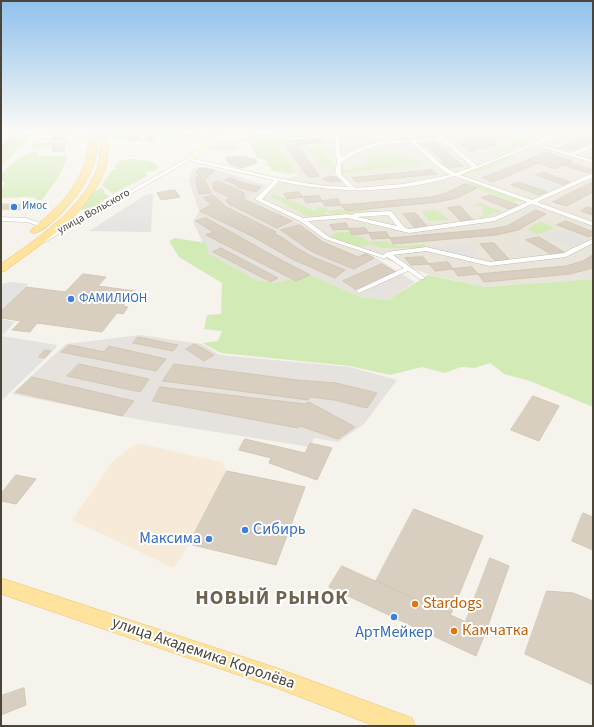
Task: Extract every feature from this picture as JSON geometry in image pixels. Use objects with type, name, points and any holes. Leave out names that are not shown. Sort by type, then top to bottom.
[{"type":"main road","points":[[1,258],[62,208],[87,173],[89,166]]},
{"type":"main road","points":[[1,269],[59,223],[84,198],[102,166]]},
{"type":"main road","name":"улица Академика Королёва","points":[[1,586],[277,678],[404,726]]},
{"type":"street","name":"улица Вольского","points":[[24,251],[176,166]]},
{"type":"street","points":[[219,166],[328,188],[354,189],[428,182],[475,167]]},
{"type":"street","points":[[339,166],[338,174],[354,189]]},
{"type":"street","points":[[440,166],[453,174],[593,224]]},
{"type":"street","points":[[348,216],[409,232],[483,222],[495,219],[593,175]]},
{"type":"street","points":[[278,179],[258,200],[302,220],[327,238],[384,257],[387,254],[426,249],[490,264],[566,255],[573,250],[593,241]]},
{"type":"street","points":[[302,220],[390,213],[403,230]]},
{"type":"street","points":[[1,219],[26,220],[43,225]]},
{"type":"street","points":[[387,254],[422,278]]},
{"type":"street","points":[[359,291],[408,269]]},
{"type":"shaded area","points":[[292,166],[593,166],[593,280],[485,287],[430,275],[366,252],[357,255],[325,242],[302,225],[248,200],[266,185],[298,175]]},
{"type":"shaded area","points":[[206,167],[266,185],[248,200],[302,225],[325,242],[357,255],[366,252],[415,282],[388,300],[361,297],[310,275],[274,283],[257,280],[208,253],[193,222],[199,211],[189,181],[193,168]]},
{"type":"shaded area","points":[[529,175],[563,186],[549,193],[517,179]]},
{"type":"shaded area","points":[[147,194],[153,194],[151,232],[89,231]]},
{"type":"shaded area","points":[[559,230],[586,240],[570,247],[546,236]]},
{"type":"shaded area","points":[[467,244],[482,261],[428,247]]},
{"type":"shaded area","points":[[11,282],[28,284],[1,310],[1,284]]},
{"type":"shaded area","points":[[1,319],[15,322],[2,336],[57,345],[56,348],[1,401]]},
{"type":"shaded area","points":[[140,335],[202,344],[220,355],[350,367],[397,380],[364,424],[338,442],[314,438],[310,447],[141,420],[12,394],[66,344]]},
{"type":"shaded area","points":[[137,443],[221,462],[227,471],[189,544],[174,568],[72,520],[113,461]]},
{"type":"green space","points":[[10,166],[64,166],[54,184],[42,200],[27,197],[1,198],[1,190],[5,183],[1,180],[1,174]]},
{"type":"green space","points":[[115,166],[160,167],[152,172],[146,172],[147,176],[113,194],[102,185],[112,170],[116,170]]},
{"type":"green space","points":[[269,166],[291,166],[296,173],[288,174],[269,170],[272,168]]},
{"type":"green space","points":[[320,166],[335,166],[322,168]]},
{"type":"green space","points":[[408,166],[345,173],[340,170],[364,167]]},
{"type":"green space","points":[[479,166],[492,166],[471,173],[459,173]]},
{"type":"green space","points":[[473,182],[522,200],[514,202],[466,184]]},
{"type":"green space","points":[[101,188],[109,198],[105,199],[94,207],[81,210],[88,197],[94,191]]},
{"type":"green space","points":[[271,194],[317,211],[316,208],[326,207],[329,211],[342,209],[345,211],[367,210],[372,212],[333,216],[328,212],[323,212],[328,217],[306,216],[272,197]]},
{"type":"green space","points":[[480,203],[500,211],[499,214],[496,213],[481,218],[478,216],[485,215],[482,209],[484,208],[483,206],[476,206],[473,204]]},
{"type":"green space","points":[[437,210],[449,220],[429,221],[422,211]]},
{"type":"green space","points":[[540,221],[554,228],[538,235],[527,229]]},
{"type":"green space","points":[[338,232],[350,232],[354,236],[362,237],[371,243],[371,241],[386,241],[399,246],[424,244],[427,248],[386,248],[371,244],[366,246],[356,246],[330,236]]},
{"type":"green space","points":[[175,238],[206,243],[208,253],[257,280],[274,283],[310,275],[361,297],[388,300],[428,275],[485,287],[593,280],[593,407],[530,381],[504,374],[490,363],[475,368],[461,367],[445,373],[422,367],[390,375],[350,366],[221,353],[202,343],[218,341],[222,331],[204,329],[207,315],[221,314],[222,283],[179,257],[169,241]]},
{"type":"building","points":[[235,166],[248,166],[242,168]]},
{"type":"building","points":[[300,166],[312,166],[319,176],[308,177]]},
{"type":"building","points":[[446,166],[463,166],[448,168]]},
{"type":"building","points":[[513,166],[531,166],[493,182],[483,178]]},
{"type":"building","points":[[546,166],[562,166],[555,169]]},
{"type":"building","points":[[566,166],[581,166],[593,170],[588,173]]},
{"type":"building","points":[[200,168],[215,170],[205,180],[211,193],[199,194],[196,178],[200,174],[196,173]]},
{"type":"building","points":[[432,170],[437,174],[356,182],[352,178]]},
{"type":"building","points":[[543,172],[570,182],[563,185],[536,175]]},
{"type":"building","points":[[330,176],[338,178],[342,181],[331,182],[323,179]]},
{"type":"building","points":[[231,178],[243,183],[261,187],[256,192],[236,187],[238,186],[225,180]]},
{"type":"building","points":[[219,181],[244,193],[244,199],[292,221],[277,228],[229,204],[226,200],[231,198],[214,190],[213,183]]},
{"type":"building","points":[[519,182],[547,192],[539,195],[511,185]]},
{"type":"building","points":[[593,182],[593,192],[566,206],[553,202]]},
{"type":"building","points":[[465,184],[477,188],[457,198],[438,202],[346,211],[341,205],[432,197],[446,193]]},
{"type":"building","points":[[175,190],[180,197],[161,200],[157,193]]},
{"type":"building","points":[[299,192],[303,197],[287,199],[284,194]]},
{"type":"building","points":[[213,195],[226,207],[276,232],[275,234],[297,248],[313,257],[345,270],[335,278],[292,259],[252,236],[200,211],[211,205],[204,198]]},
{"type":"building","points":[[490,195],[518,205],[509,209],[482,198]]},
{"type":"building","points":[[319,196],[322,201],[306,203],[303,197]]},
{"type":"building","points":[[338,199],[341,205],[325,206],[322,201]]},
{"type":"building","name":"Имос","points":[[1,204],[29,205],[24,210],[1,209]]},
{"type":"building","points":[[460,206],[474,221],[462,222],[448,208]]},
{"type":"building","points":[[588,207],[593,209],[593,215],[581,211]]},
{"type":"building","points":[[536,210],[546,214],[518,230],[496,235],[393,244],[390,238],[491,229],[507,226]]},
{"type":"building","points":[[415,213],[428,227],[415,228],[403,214]]},
{"type":"building","points":[[206,218],[310,275],[296,281],[206,235],[213,232],[196,221]]},
{"type":"building","points":[[566,221],[593,232],[593,235],[589,237],[557,225]]},
{"type":"building","points":[[346,223],[349,229],[333,230],[330,225]]},
{"type":"building","points":[[300,225],[323,242],[358,257],[366,254],[374,258],[354,269],[317,254],[281,230]]},
{"type":"building","points":[[365,228],[369,233],[352,235],[349,229]]},
{"type":"building","points":[[386,232],[390,238],[372,239],[369,233]]},
{"type":"building","points":[[539,237],[564,252],[553,255],[526,240]]},
{"type":"building","points":[[494,243],[509,259],[495,261],[480,244]]},
{"type":"building","points":[[221,248],[278,278],[271,282],[213,252]]},
{"type":"building","points":[[593,255],[593,268],[570,274],[484,282],[478,274],[566,266],[583,261]]},
{"type":"building","points":[[423,257],[429,264],[411,265],[405,258]]},
{"type":"building","points":[[448,262],[453,269],[435,271],[429,264]]},
{"type":"building","points":[[382,264],[397,273],[358,291],[343,281]]},
{"type":"building","points":[[472,267],[478,274],[458,276],[453,269]]},
{"type":"building","name":"ФАМИЛИОН","points":[[83,274],[106,277],[98,286],[135,291],[123,306],[128,307],[123,314],[117,313],[102,332],[37,323],[30,332],[12,330],[21,321],[1,318],[1,311],[26,287],[65,292]]},
{"type":"building","points":[[138,337],[178,345],[173,351],[133,343]]},
{"type":"building","points":[[195,344],[214,355],[204,361],[186,349]]},
{"type":"building","points":[[70,345],[104,352],[109,346],[166,359],[156,371],[61,352]]},
{"type":"building","points":[[45,350],[51,351],[45,358],[39,357]]},
{"type":"building","points":[[79,364],[149,379],[140,392],[67,376]]},
{"type":"building","points":[[174,364],[297,380],[336,383],[377,393],[367,408],[334,400],[311,397],[308,400],[163,381]]},
{"type":"building","points":[[32,377],[134,401],[122,416],[16,392]]},
{"type":"building","points":[[160,387],[305,404],[309,402],[355,427],[338,439],[300,426],[298,428],[153,401]]},
{"type":"building","points":[[533,396],[559,406],[539,441],[511,430]]},
{"type":"building","points":[[245,439],[305,453],[310,443],[332,448],[317,480],[269,463],[271,458],[239,450]]},
{"type":"building","points":[[227,471],[305,487],[276,565],[189,544]]},
{"type":"building","points":[[16,475],[36,479],[16,504],[1,501],[1,494]]},
{"type":"building","points":[[414,509],[483,536],[451,614],[376,581]]},
{"type":"building","points":[[583,513],[593,517],[593,550],[572,541]]},
{"type":"building","points":[[490,558],[509,566],[486,631],[466,621]]},
{"type":"building","points":[[342,566],[486,631],[476,656],[329,587]]},
{"type":"building","points":[[547,591],[573,593],[593,601],[593,685],[525,654]]},
{"type":"building","points":[[24,688],[26,705],[1,715],[1,696]]},
{"type":"place","name":"Имос","points":[[14,207]]},
{"type":"place","name":"ФАМИЛИОН","points":[[71,299]]},
{"type":"place","name":"Сибирь","points":[[245,530]]},
{"type":"place","name":"Максима","points":[[209,539]]},
{"type":"place","name":"Stardogs","points":[[415,604]]},
{"type":"place","name":"АртМейкер","points":[[394,617]]},
{"type":"place","name":"Камчатка","points":[[454,631]]},
{"type":"district","name":"НОВЫЙ РЫНОК","points":[[272,600]]}]
